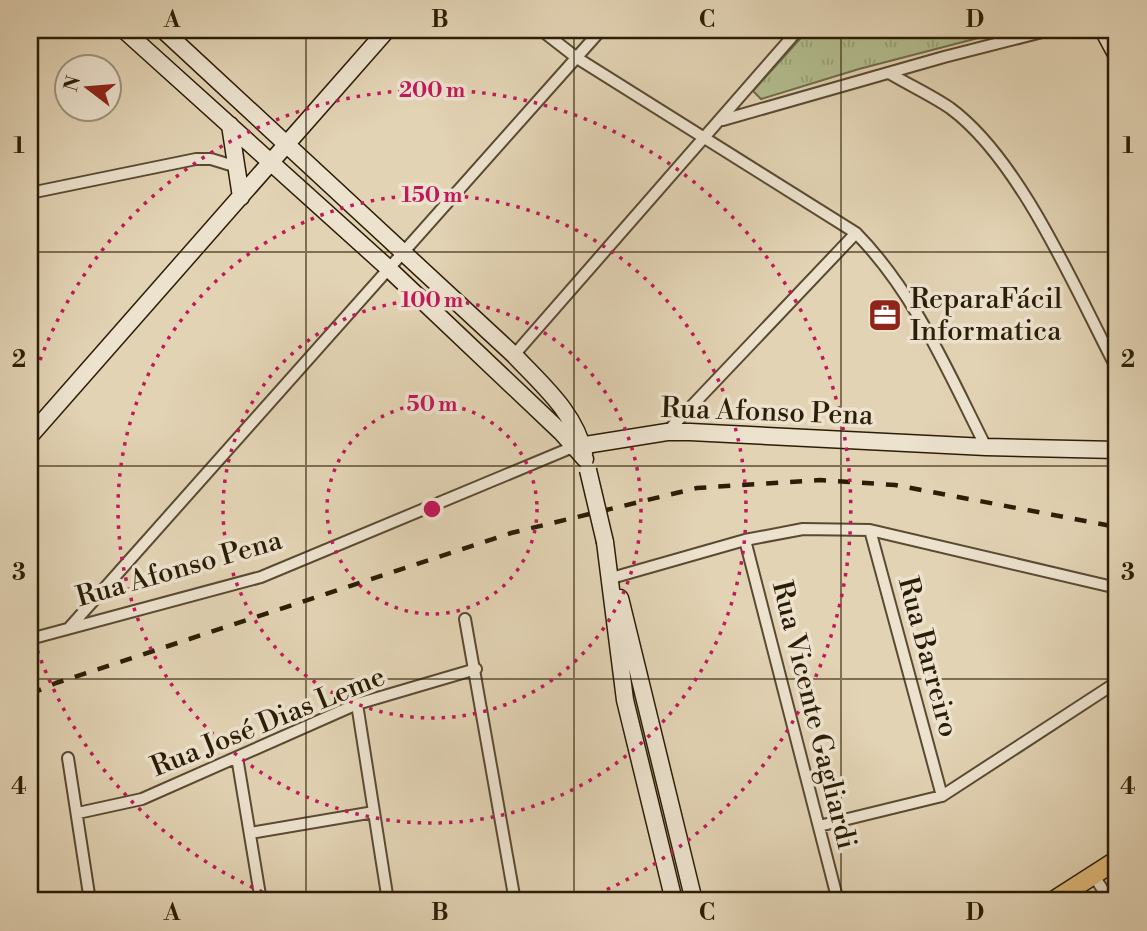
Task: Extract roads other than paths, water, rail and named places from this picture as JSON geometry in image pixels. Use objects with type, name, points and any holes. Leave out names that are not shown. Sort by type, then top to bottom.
[{"type":"main road","points":[[124,30],[388,268],[582,455]]},
{"type":"main road","points":[[163,30],[405,251],[514,355],[555,399],[573,424],[607,550],[625,700],[674,901]]},
{"type":"main road","points":[[30,436],[387,30]]},
{"type":"main road","points":[[1103,30],[1117,56]]},
{"type":"main road","points":[[230,125],[242,197]]},
{"type":"main road","name":"Rua Afonso Pena","points":[[582,455],[667,432],[986,447],[1117,450]]},
{"type":"main road","points":[[612,578],[694,901]]},
{"type":"main road","points":[[1054,901],[1117,860]]},
{"type":"street","points":[[541,30],[577,58],[707,137],[856,233],[886,263],[913,307],[986,447]]},
{"type":"street","points":[[70,627],[601,30]]},
{"type":"street","points":[[514,355],[707,137],[797,30]]},
{"type":"street","points":[[720,121],[1050,30]]},
{"type":"street","points":[[889,74],[950,109],[1002,163],[1027,201],[1117,369]]},
{"type":"street","points":[[30,194],[196,159],[211,159],[237,167]]},
{"type":"street","points":[[667,432],[856,233]]},
{"type":"street","name":"Rua Afonso Pena","points":[[30,639],[261,577],[582,455]]},
{"type":"street","points":[[612,578],[745,540],[803,530],[870,530],[1117,588]]},
{"type":"street","name":"Rua Barreiro","points":[[870,530],[942,796]]},
{"type":"street","name":"Rua Vicente Gagliardi","points":[[745,540],[838,901]]},
{"type":"street","points":[[465,619],[476,669],[515,901]]},
{"type":"street","name":"Rua José Dias Leme","points":[[78,813],[142,799],[357,704],[476,669]]},
{"type":"street","points":[[819,826],[942,796],[1117,682]]},
{"type":"street","points":[[357,704],[388,901]]},
{"type":"street","points":[[237,757],[261,901]]},
{"type":"street","points":[[68,758],[90,901]]},
{"type":"street","points":[[250,833],[374,812]]},
{"type":"street","points":[[1094,876],[1110,901]]},
{"type":"railway","points":[[30,694],[56,683],[511,533],[697,488],[820,480],[895,485],[1117,527]]},
{"type":"place","name":"ReparaFácil Informatica","points":[[885,315]]}]
